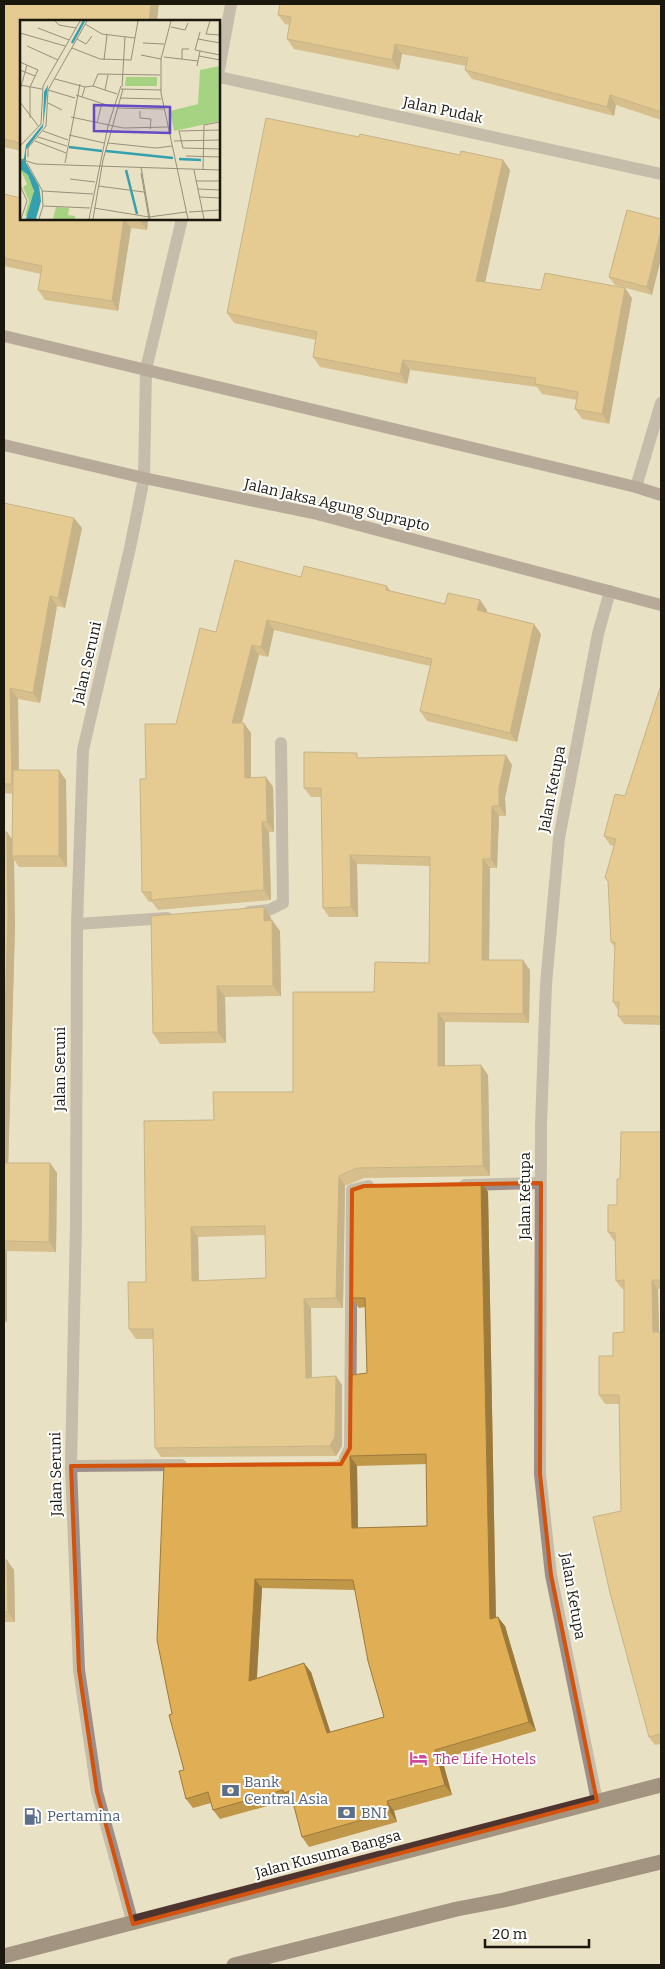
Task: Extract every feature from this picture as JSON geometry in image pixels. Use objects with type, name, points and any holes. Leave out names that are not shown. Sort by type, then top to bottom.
[{"type":"highway","name":"Jalan Kusuma Bangsa","points":[[4,1956],[133,1924],[661,1785]]},
{"type":"highway","points":[[234,1965],[456,1909],[504,1900],[661,1862]]},
{"type":"street","points":[[220,64],[231,4]]},
{"type":"street","name":"Jalan Pudak","points":[[220,77],[661,174]]},
{"type":"street","name":"Jalan Seruni","points":[[133,1924],[97,1792],[78,1670],[71,1466],[76,1224],[77,924],[83,750],[130,548],[144,478],[146,369],[182,220]]},
{"type":"street","points":[[4,336],[636,487],[661,495]]},
{"type":"street","points":[[636,487],[661,403]]},
{"type":"street","name":"Jalan Jaksa Agung Suprapto","points":[[4,445],[144,478],[316,514],[661,605]]},
{"type":"street","name":"Jalan Ketupa","points":[[597,1801],[551,1575],[540,1474],[541,1183],[546,984],[559,838],[598,634],[610,591]]},
{"type":"street","points":[[240,912],[269,910],[283,903],[281,743]]},
{"type":"street","points":[[77,924],[183,916]]},
{"type":"street","points":[[454,1186],[541,1183]]},
{"type":"street","points":[[332,1464],[341,1464],[350,1448],[352,1190],[364,1186],[381,1186]]},
{"type":"street","points":[[71,1466],[196,1465]]},
{"type":"highlighted area","points":[[541,1183],[540,1474],[551,1575],[597,1801],[133,1924],[97,1792],[79,1670],[71,1466],[341,1464],[350,1448],[352,1190],[364,1186]]},
{"type":"building","points":[[4,4],[151,4],[149,20],[20,20],[20,143],[4,139]]},
{"type":"building","points":[[280,4],[661,4],[661,112],[610,95],[607,107],[465,70],[468,58],[395,44],[392,60],[287,39],[291,17],[278,15]]},
{"type":"building","points":[[266,118],[359,137],[360,134],[460,155],[461,151],[503,160],[476,281],[541,290],[545,273],[625,288],[602,414],[575,409],[578,392],[535,384],[536,378],[403,360],[400,374],[313,357],[317,332],[227,313]]},
{"type":"building","points":[[4,194],[20,198],[20,220],[124,220],[112,301],[38,290],[42,266],[4,258]]},
{"type":"building","points":[[627,210],[661,219],[661,230],[647,287],[609,277]]},
{"type":"building","points":[[4,503],[74,518],[58,598],[50,596],[33,693],[10,688],[12,784],[4,784]]},
{"type":"building","points":[[235,560],[301,577],[304,566],[387,586],[386,590],[445,604],[448,593],[480,600],[477,610],[534,624],[510,733],[420,711],[432,659],[267,620],[261,647],[252,645],[232,723],[244,723],[245,778],[266,777],[267,822],[262,822],[264,890],[151,900],[151,892],[142,892],[140,779],[146,779],[145,724],[176,724],[200,628],[216,632]]},
{"type":"building","points":[[661,685],[661,1016],[618,1016],[619,1002],[613,1002],[615,942],[611,942],[608,881],[605,878],[616,839],[604,836],[615,794],[625,796]]},
{"type":"building","points":[[304,752],[357,753],[357,758],[506,755],[499,788],[499,806],[492,806],[491,859],[483,859],[482,960],[523,960],[523,1014],[438,1013],[438,1066],[481,1065],[483,1166],[357,1168],[339,1176],[336,1298],[304,1299],[306,1378],[336,1376],[335,1436],[330,1446],[155,1448],[153,1329],[129,1329],[128,1282],[146,1282],[144,1121],[214,1120],[213,1092],[293,1092],[293,992],[374,992],[375,962],[429,963],[430,857],[350,855],[351,907],[323,908],[321,788],[304,788]],"holes":[[[265,1226],[266,1278],[192,1281],[191,1227]]]},
{"type":"building","points":[[13,770],[59,770],[59,856],[12,856]]},
{"type":"building","points":[[4,832],[7,832],[8,917],[4,1050]]},
{"type":"building","points":[[264,907],[264,921],[272,920],[273,986],[217,986],[218,1032],[153,1033],[151,916]]},
{"type":"building","points":[[621,1132],[661,1132],[661,1280],[652,1280],[653,1332],[661,1332],[661,1734],[649,1737],[610,1593],[593,1517],[621,1511],[619,1395],[599,1395],[599,1356],[613,1356],[613,1333],[624,1332],[624,1280],[616,1281],[615,1233],[608,1232],[608,1205],[617,1205],[617,1179],[620,1179]]},
{"type":"building","points":[[4,1163],[50,1163],[49,1242],[4,1241]]},
{"type":"building","points":[[481,1182],[490,1619],[498,1617],[529,1722],[435,1750],[445,1785],[387,1801],[390,1812],[302,1837],[290,1791],[284,1793],[283,1790],[213,1810],[208,1792],[186,1799],[179,1771],[184,1770],[169,1715],[172,1714],[157,1640],[164,1464],[334,1462],[341,1459],[350,1442],[352,1375],[367,1373],[365,1298],[352,1298],[353,1186]],"holes":[[[426,1454],[427,1526],[352,1528],[350,1456]],[[255,1579],[353,1580],[368,1661],[384,1717],[327,1733],[304,1663],[249,1681]]]},
{"type":"building","points":[[4,1560],[7,1560],[8,1612],[4,1612]]},
{"type":"place","name":"The Life Hotels","points":[[419,1759]]},
{"type":"place","name":"Bank Central Asia","points":[[230,1791]]},
{"type":"place","name":"BNI","points":[[347,1813]]},
{"type":"place","name":"Pertamina","points":[[33,1816]]}]
